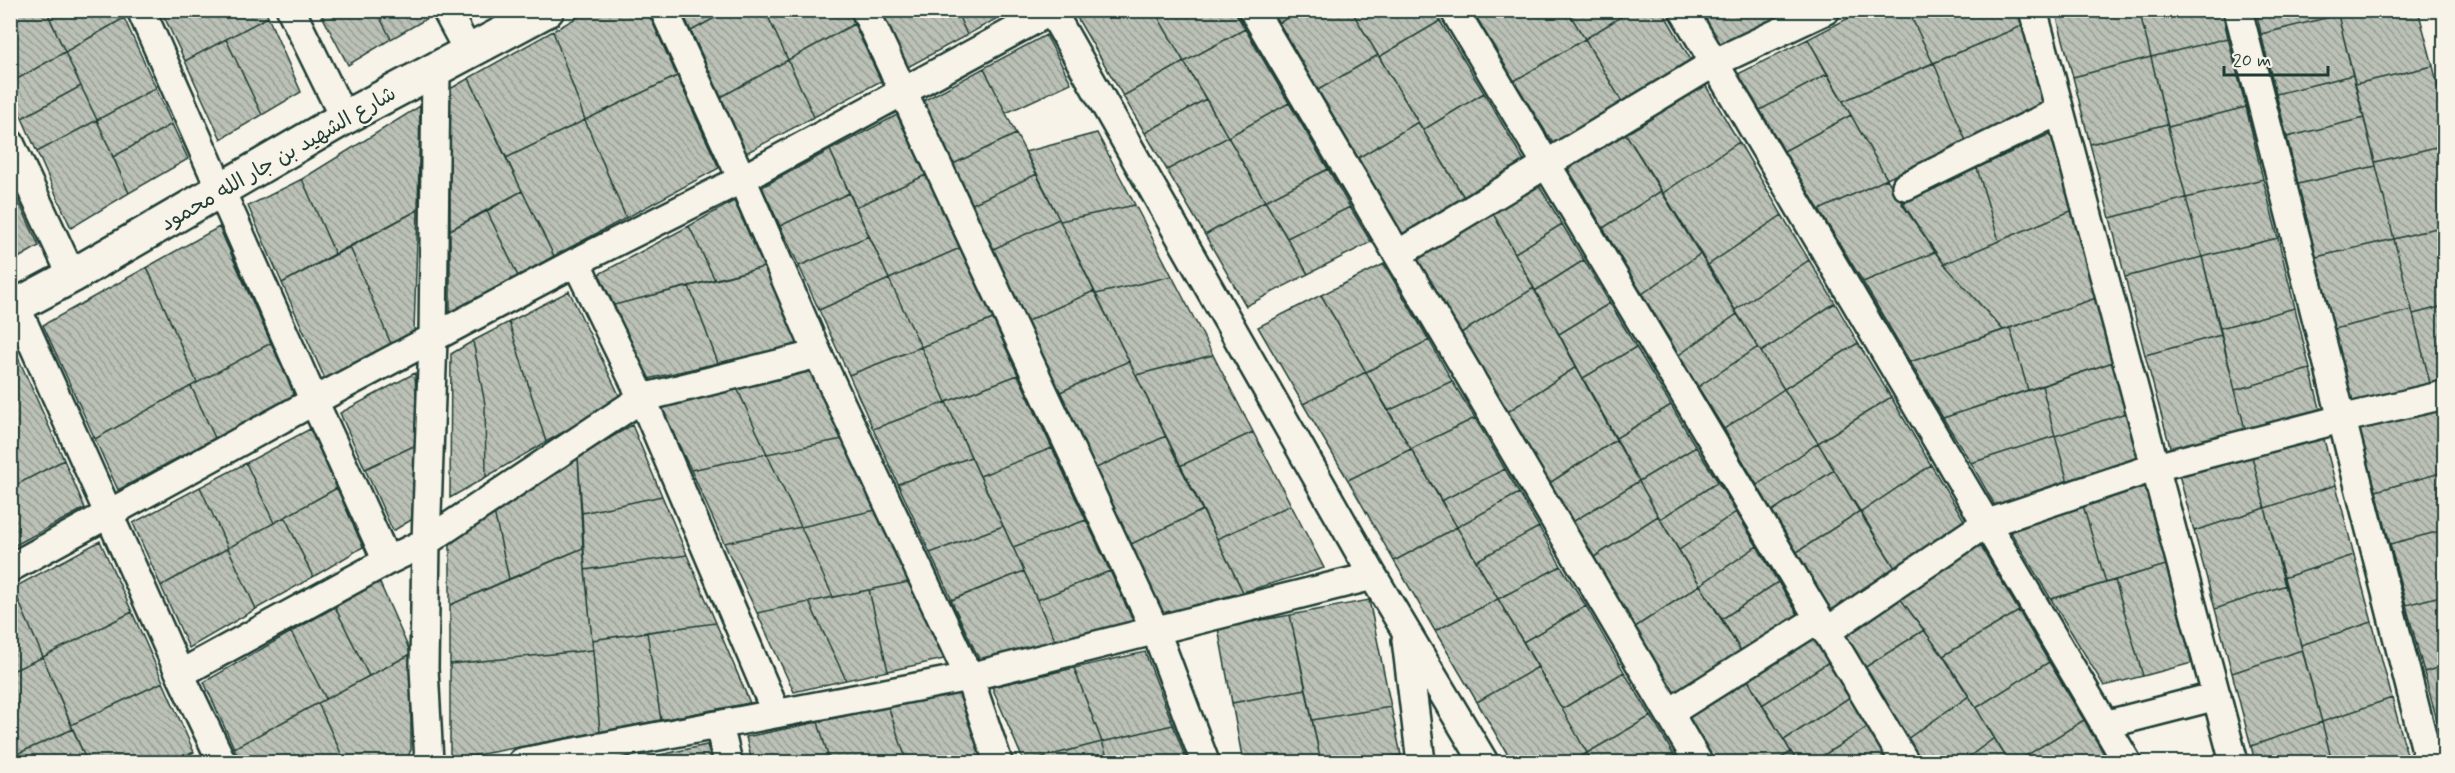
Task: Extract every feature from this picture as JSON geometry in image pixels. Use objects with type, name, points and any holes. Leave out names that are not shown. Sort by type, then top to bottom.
[{"type":"street","points":[[141,10],[387,561]]},
{"type":"street","points":[[291,10],[344,118]]},
{"type":"street","points":[[446,10],[468,51]]},
{"type":"street","name":"شارع الشهيد بن جار الله محمود","points":[[13,308],[344,118],[547,10]]},
{"type":"street","points":[[664,10],[742,179],[818,354],[969,677],[998,762]]},
{"type":"street","points":[[864,10],[1156,632],[1205,762]]},
{"type":"street","points":[[1254,10],[1698,762]]},
{"type":"street","points":[[1454,10],[1905,762]]},
{"type":"street","points":[[1683,10],[2127,762]]},
{"type":"street","points":[[1398,254],[1714,63],[1826,10]]},
{"type":"street","points":[[2033,10],[2234,762]]},
{"type":"street","points":[[2238,10],[2429,762]]},
{"type":"street","points":[[10,568],[314,401],[576,262],[742,179],[1051,11],[1373,576],[1484,762]]},
{"type":"street","points":[[429,762],[424,668],[433,339],[436,69]]},
{"type":"street","points":[[1906,186],[2059,111]]},
{"type":"street","points":[[10,143],[72,276]]},
{"type":"street","points":[[576,262],[642,398],[776,713]]},
{"type":"street","points":[[13,308],[222,762]]},
{"type":"street","points":[[180,674],[387,561],[426,543],[642,398],[818,354]]},
{"type":"street","points":[[1669,714],[1822,626],[1985,524],[2156,467],[2341,419],[2445,395]]},
{"type":"street","points":[[522,762],[969,677],[1373,576]]},
{"type":"street","points":[[1404,627],[1421,762]]},
{"type":"street","points":[[2104,725],[2217,696]]},
{"type":"street","points":[[719,726],[728,762]]},
{"type":"building","points":[[10,10],[46,10],[65,52],[10,83]]},
{"type":"building","points":[[58,10],[121,10],[124,18],[65,52],[49,16]]},
{"type":"building","points":[[161,10],[265,10],[268,17],[185,61]]},
{"type":"building","points":[[319,10],[376,10],[391,39],[348,65]]},
{"type":"building","points":[[376,10],[433,10],[435,14],[391,39]]},
{"type":"building","points":[[590,10],[647,10],[677,76],[585,120],[553,31]]},
{"type":"building","points":[[681,10],[729,10],[691,31]]},
{"type":"building","points":[[729,10],[765,10],[788,60],[721,97],[691,31]]},
{"type":"building","points":[[765,10],[849,10],[854,24],[788,60]]},
{"type":"building","points":[[879,10],[956,10],[967,35],[906,68]]},
{"type":"building","points":[[956,10],[1012,10],[967,35]]},
{"type":"building","points":[[1086,10],[1154,10],[1184,62],[1123,96],[1076,16]]},
{"type":"building","points":[[1154,10],[1234,10],[1245,29],[1184,62]]},
{"type":"building","points":[[1271,10],[1300,10],[1279,23]]},
{"type":"building","points":[[1300,10],[1351,10],[1378,55],[1318,90],[1279,23]]},
{"type":"building","points":[[1351,10],[1434,10],[1440,21],[1379,57]]},
{"type":"building","points":[[1472,10],[1567,10],[1585,39],[1514,81]]},
{"type":"building","points":[[1567,10],[1632,10],[1585,39]]},
{"type":"building","points":[[1632,10],[1662,10],[1691,60],[1622,102],[1585,39]]},
{"type":"building","points":[[1701,10],[1791,10],[1792,12],[1722,47]]},
{"type":"building","points":[[1864,10],[1908,10],[1933,63],[1843,101],[1808,39]]},
{"type":"building","points":[[1908,10],[2020,10],[2024,25],[1933,63]]},
{"type":"building","points":[[2055,10],[2139,10],[2151,57],[2073,77]]},
{"type":"building","points":[[2139,10],[2222,10],[2228,38],[2151,57]]},
{"type":"building","points":[[2256,10],[2337,10],[2338,15],[2261,34]]},
{"type":"building","points":[[2356,10],[2418,10],[2433,66],[2355,84],[2338,15]]},
{"type":"building","points":[[2338,15],[2353,75],[2276,94],[2261,34]]},
{"type":"building","points":[[268,17],[301,92],[262,115],[226,39]]},
{"type":"building","points":[[124,18],[156,88],[97,120],[65,52]]},
{"type":"building","points":[[1440,21],[1484,93],[1423,130],[1379,57]]},
{"type":"building","points":[[854,24],[881,81],[814,117],[788,60]]},
{"type":"building","points":[[2024,25],[2044,104],[1966,141],[1934,63]]},
{"type":"building","points":[[1245,29],[1289,103],[1228,137],[1184,62]]},
{"type":"building","points":[[553,31],[585,120],[506,158],[469,78]]},
{"type":"building","points":[[1046,35],[1071,83],[1006,113],[984,68]]},
{"type":"building","points":[[2228,38],[2246,107],[2168,127],[2151,57]]},
{"type":"building","points":[[226,39],[262,115],[221,139],[185,61]]},
{"type":"building","points":[[1585,39],[1622,102],[1554,145],[1514,81]]},
{"type":"building","points":[[1808,39],[1827,74],[1760,110],[1738,74]]},
{"type":"building","points":[[65,52],[81,86],[22,118],[10,94],[10,83]]},
{"type":"building","points":[[1378,55],[1418,122],[1358,158],[1318,90]]},
{"type":"building","points":[[2151,57],[2167,124],[2090,144],[2073,77]]},
{"type":"building","points":[[788,60],[814,117],[746,153],[721,97]]},
{"type":"building","points":[[1184,62],[1206,99],[1145,133],[1123,96]]},
{"type":"building","points":[[1934,63],[1966,141],[1887,179],[1843,101]]},
{"type":"building","points":[[2433,66],[2444,113],[2444,145],[2375,162],[2355,84]]},
{"type":"building","points":[[984,68],[1016,134],[951,165],[921,102]]},
{"type":"building","points":[[1827,74],[1851,115],[1784,151],[1760,110]]},
{"type":"building","points":[[2353,75],[2364,118],[2287,137],[2276,94]]},
{"type":"building","points":[[677,76],[719,168],[626,218],[585,120]]},
{"type":"building","points":[[469,78],[522,191],[450,230],[450,89]]},
{"type":"building","points":[[1703,81],[1739,142],[1663,193],[1624,131]]},
{"type":"building","points":[[81,86],[97,120],[37,152],[22,118]]},
{"type":"building","points":[[156,88],[172,124],[113,157],[97,120]]},
{"type":"building","points":[[1484,93],[1526,164],[1465,199],[1423,130]]},
{"type":"building","points":[[1206,99],[1228,137],[1167,170],[1145,133]]},
{"type":"building","points":[[1289,103],[1328,169],[1265,201],[1228,137]]},
{"type":"building","points":[[420,106],[418,210],[335,254],[302,179]]},
{"type":"building","points":[[2246,107],[2263,179],[2186,198],[2168,127]]},
{"type":"building","points":[[897,115],[926,175],[856,207],[830,150]]},
{"type":"building","points":[[1851,115],[1887,179],[1819,210],[1784,151]]},
{"type":"building","points":[[2364,118],[2376,166],[2298,184],[2287,137]]},
{"type":"building","points":[[97,120],[129,193],[71,228],[37,152]]},
{"type":"building","points":[[585,120],[626,218],[554,256],[506,158]]},
{"type":"building","points":[[1418,122],[1465,199],[1403,235],[1358,158]]},
{"type":"building","points":[[172,124],[188,159],[129,193],[113,157]]},
{"type":"building","points":[[2167,124],[2186,198],[2110,218],[2090,144]]},
{"type":"building","points":[[1624,131],[1661,191],[1603,228],[1567,167]]},
{"type":"building","points":[[1097,133],[1135,205],[1060,221],[1025,152]]},
{"type":"building","points":[[2052,133],[2073,210],[1999,241],[1977,168]]},
{"type":"building","points":[[1016,134],[1037,174],[970,205],[951,165]]},
{"type":"building","points":[[1228,137],[1265,201],[1205,235],[1167,170]]},
{"type":"building","points":[[1739,142],[1782,215],[1708,265],[1663,193]]},
{"type":"building","points":[[2444,145],[2444,226],[2394,239],[2375,162]]},
{"type":"building","points":[[830,150],[849,193],[780,226],[762,187]]},
{"type":"building","points":[[2376,166],[2394,239],[2316,257],[2298,184]]},
{"type":"building","points":[[1977,168],[1999,241],[1944,264],[1902,204]]},
{"type":"building","points":[[1328,169],[1350,207],[1287,238],[1265,201]]},
{"type":"building","points":[[1037,174],[1059,219],[991,250],[970,205]]},
{"type":"building","points":[[926,175],[960,248],[889,279],[856,207]]},
{"type":"building","points":[[302,179],[335,254],[282,283],[248,206]]},
{"type":"building","points":[[1887,179],[1935,252],[1863,282],[1819,210]]},
{"type":"building","points":[[2263,179],[2278,238],[2202,257],[2186,198]]},
{"type":"building","points":[[10,182],[39,246],[10,263]]},
{"type":"building","points":[[1538,184],[1562,224],[1515,253],[1491,210]]},
{"type":"building","points":[[522,191],[554,256],[518,276],[487,211]]},
{"type":"building","points":[[1661,191],[1700,254],[1642,294],[1603,228]]},
{"type":"building","points":[[849,193],[869,236],[799,266],[780,226]]},
{"type":"building","points":[[2186,198],[2202,257],[2125,277],[2110,218]]},
{"type":"building","points":[[734,201],[764,267],[715,280],[689,226]]},
{"type":"building","points":[[1265,201],[1308,274],[1246,306],[1205,235]]},
{"type":"building","points":[[1135,205],[1172,276],[1096,294],[1060,221]]},
{"type":"building","points":[[1350,207],[1371,242],[1308,274],[1287,238]]},
{"type":"building","points":[[418,210],[414,331],[391,344],[350,247]]},
{"type":"building","points":[[1491,210],[1534,288],[1461,333],[1415,255]]},
{"type":"building","points":[[2073,210],[2096,298],[2003,330],[1944,264]]},
{"type":"building","points":[[487,211],[518,276],[450,312],[450,230]]},
{"type":"building","points":[[1782,215],[1809,260],[1735,310],[1708,265]]},
{"type":"building","points":[[1059,219],[1094,291],[1025,322],[991,250]]},
{"type":"building","points":[[1562,224],[1584,260],[1535,291],[1515,253]]},
{"type":"building","points":[[689,226],[715,280],[614,305],[599,274]]},
{"type":"building","points":[[2444,226],[2444,306],[2413,314],[2394,239]]},
{"type":"building","points":[[219,227],[271,343],[197,383],[147,267]]},
{"type":"building","points":[[869,236],[889,279],[819,310],[799,266]]},
{"type":"building","points":[[2278,238],[2295,308],[2220,328],[2202,257]]},
{"type":"building","points":[[2394,239],[2412,310],[2334,329],[2316,257]]},
{"type":"building","points":[[350,247],[391,344],[325,379],[282,283]]},
{"type":"building","points":[[960,248],[993,319],[921,347],[889,279]]},
{"type":"building","points":[[1935,252],[2003,330],[1910,362],[1863,282]]},
{"type":"building","points":[[1700,254],[1737,314],[1679,355],[1642,294]]},
{"type":"building","points":[[2202,257],[2221,335],[2145,355],[2125,277]]},
{"type":"building","points":[[1584,260],[1610,303],[1559,334],[1535,291]]},
{"type":"building","points":[[1809,260],[1835,303],[1761,352],[1735,310]]},
{"type":"building","points":[[1384,264],[1429,340],[1366,372],[1321,295]]},
{"type":"building","points":[[147,267],[197,383],[95,439],[43,325]]},
{"type":"building","points":[[764,267],[800,344],[718,363],[689,286]]},
{"type":"building","points":[[1172,276],[1213,355],[1136,375],[1096,294]]},
{"type":"building","points":[[889,279],[921,347],[849,375],[819,310]]},
{"type":"building","points":[[689,286],[718,363],[648,379],[614,305]]},
{"type":"building","points":[[1534,288],[1576,367],[1506,413],[1461,333]]},
{"type":"building","points":[[569,291],[621,399],[546,442],[509,322]]},
{"type":"building","points":[[1094,291],[1129,361],[1058,393],[1025,322]]},
{"type":"building","points":[[1321,295],[1366,372],[1303,404],[1258,327]]},
{"type":"building","points":[[2096,298],[2113,362],[2028,390],[2010,328]]},
{"type":"building","points":[[1610,303],[1636,347],[1583,378],[1559,334]]},
{"type":"building","points":[[1835,303],[1858,343],[1784,389],[1761,352]]},
{"type":"building","points":[[2444,306],[2444,380],[2430,383],[2413,314]]},
{"type":"building","points":[[2295,308],[2310,369],[2235,390],[2220,328]]},
{"type":"building","points":[[2412,310],[2430,383],[2352,403],[2334,329]]},
{"type":"building","points":[[1737,314],[1758,347],[1698,387],[1679,355]]},
{"type":"building","points":[[993,319],[1018,375],[946,402],[921,347]]},
{"type":"building","points":[[509,322],[546,442],[486,477],[485,404],[473,341]]},
{"type":"building","points":[[2010,328],[2028,390],[1943,418],[1910,362]]},
{"type":"building","points":[[2221,335],[2246,433],[2172,454],[2145,355]]},
{"type":"building","points":[[1429,340],[1452,381],[1388,411],[1366,372]]},
{"type":"building","points":[[473,341],[485,404],[486,477],[450,498],[451,354]]},
{"type":"building","points":[[10,342],[64,460],[10,488]]},
{"type":"building","points":[[271,343],[295,396],[215,438],[191,386]]},
{"type":"building","points":[[1858,343],[1891,397],[1818,443],[1784,389]]},
{"type":"building","points":[[921,347],[946,402],[873,429],[849,375]]},
{"type":"building","points":[[1636,347],[1671,405],[1616,438],[1583,378]]},
{"type":"building","points":[[1758,347],[1784,389],[1724,429],[1698,387]]},
{"type":"building","points":[[1213,355],[1253,432],[1180,466],[1136,375]]},
{"type":"building","points":[[1129,361],[1166,436],[1094,469],[1058,393]]},
{"type":"building","points":[[2113,362],[2126,413],[2055,436],[2042,386]]},
{"type":"building","points":[[1576,367],[1616,440],[1548,484],[1506,413]]},
{"type":"building","points":[[2310,369],[2321,412],[2246,433],[2235,390]]},
{"type":"building","points":[[812,371],[843,439],[767,454],[737,388]]},
{"type":"building","points":[[1366,372],[1411,449],[1348,480],[1303,404]]},
{"type":"building","points":[[415,373],[418,444],[365,469],[340,413]]},
{"type":"building","points":[[1018,375],[1052,448],[980,476],[946,402]]},
{"type":"building","points":[[1452,381],[1475,418],[1411,449],[1388,411]]},
{"type":"building","points":[[191,386],[215,438],[118,490],[95,439]]},
{"type":"building","points":[[2042,386],[2055,436],[1971,463],[1943,418]]},
{"type":"building","points":[[737,388],[767,454],[691,470],[660,406]]},
{"type":"building","points":[[1784,389],[1818,443],[1757,485],[1724,429]]},
{"type":"building","points":[[1891,397],[1931,465],[1860,513],[1818,443]]},
{"type":"building","points":[[946,402],[971,457],[898,484],[873,429]]},
{"type":"building","points":[[1671,405],[1696,447],[1639,481],[1616,438]]},
{"type":"building","points":[[2444,407],[2444,440],[2437,409]]},
{"type":"building","points":[[2437,409],[2444,439],[2444,472],[2376,491],[2359,429]]},
{"type":"building","points":[[2126,413],[2140,464],[2069,486],[2055,436]]},
{"type":"building","points":[[1475,418],[1505,469],[1441,501],[1411,449]]},
{"type":"building","points":[[632,425],[662,496],[582,513],[578,457]]},
{"type":"building","points":[[310,429],[337,488],[274,523],[246,463]]},
{"type":"building","points":[[1253,432],[1291,505],[1217,539],[1180,466]]},
{"type":"building","points":[[2322,432],[2336,485],[2265,508],[2251,452]]},
{"type":"building","points":[[1166,436],[1203,510],[1129,545],[1094,469]]},
{"type":"building","points":[[2055,436],[2069,486],[1997,509],[1971,463]]},
{"type":"building","points":[[843,439],[876,510],[801,527],[767,454]]},
{"type":"building","points":[[1616,440],[1639,481],[1571,523],[1548,484]]},
{"type":"building","points":[[1818,443],[1834,470],[1772,511],[1757,485]]},
{"type":"building","points":[[418,444],[421,514],[393,531],[365,469]]},
{"type":"building","points":[[1696,447],[1718,482],[1660,519],[1639,481]]},
{"type":"building","points":[[1052,448],[1086,520],[1013,547],[980,476]]},
{"type":"building","points":[[1411,449],[1457,527],[1394,561],[1348,480]]},
{"type":"building","points":[[2251,452],[2265,508],[2194,531],[2178,471]]},
{"type":"building","points":[[767,454],[801,527],[724,543],[691,470]]},
{"type":"building","points":[[578,457],[583,548],[509,579],[493,507]]},
{"type":"building","points":[[971,457],[1003,526],[930,553],[898,484]]},
{"type":"building","points":[[64,460],[85,508],[10,548],[10,488]]},
{"type":"building","points":[[246,463],[274,523],[228,548],[200,487]]},
{"type":"building","points":[[1931,465],[1967,525],[1897,571],[1860,513]]},
{"type":"building","points":[[1505,469],[1519,493],[1457,527],[1441,501]]},
{"type":"building","points":[[1834,470],[1860,511],[1797,552],[1772,511]]},
{"type":"building","points":[[2444,472],[2444,530],[2390,544],[2376,491]]},
{"type":"building","points":[[1639,481],[1658,516],[1591,559],[1571,523]]},
{"type":"building","points":[[1718,482],[1736,512],[1679,550],[1660,519]]},
{"type":"building","points":[[2145,482],[2166,565],[2106,583],[2082,502]]},
{"type":"building","points":[[2336,485],[2354,555],[2283,578],[2265,508]]},
{"type":"building","points":[[200,487],[228,548],[161,586],[133,523]]},
{"type":"building","points":[[337,488],[363,547],[313,577],[285,517]]},
{"type":"building","points":[[1519,493],[1539,527],[1476,561],[1457,527]]},
{"type":"building","points":[[662,496],[687,555],[585,570],[582,513]]},
{"type":"building","points":[[2082,502],[2106,583],[2051,599],[2007,526]]},
{"type":"building","points":[[1291,505],[1324,568],[1243,592],[1217,539]]},
{"type":"building","points":[[493,507],[509,579],[450,605],[450,532]]},
{"type":"building","points":[[2265,508],[2286,585],[2215,609],[2194,531]]},
{"type":"building","points":[[876,510],[909,582],[833,597],[801,527]]},
{"type":"building","points":[[1203,510],[1243,592],[1162,615],[1129,545]]},
{"type":"building","points":[[1860,511],[1897,571],[1833,614],[1797,552]]},
{"type":"building","points":[[1736,512],[1757,546],[1700,585],[1679,550]]},
{"type":"building","points":[[1658,516],[1700,585],[1632,629],[1591,559]]},
{"type":"building","points":[[285,517],[313,577],[256,609],[228,548]]},
{"type":"building","points":[[1086,520],[1110,571],[1037,600],[1013,547]]},
{"type":"building","points":[[1003,526],[1024,571],[952,600],[930,553]]},
{"type":"building","points":[[801,527],[833,597],[757,613],[724,543]]},
{"type":"building","points":[[1457,527],[1498,599],[1435,631],[1394,561]]},
{"type":"building","points":[[1539,527],[1561,566],[1498,599],[1476,561]]},
{"type":"building","points":[[2444,530],[2444,595],[2406,605],[2390,544]]},
{"type":"building","points":[[100,541],[132,612],[43,657],[13,588]]},
{"type":"building","points":[[1979,543],[2019,611],[1943,656],[1899,597]]},
{"type":"building","points":[[1757,546],[1778,582],[1722,619],[1700,585]]},
{"type":"building","points":[[228,548],[256,609],[189,648],[161,586]]},
{"type":"building","points":[[583,548],[593,650],[450,664],[450,605]]},
{"type":"building","points":[[687,555],[716,623],[592,640],[585,570]]},
{"type":"building","points":[[2354,555],[2372,622],[2301,645],[2283,578]]},
{"type":"building","points":[[2166,565],[2192,663],[2143,676],[2115,580]]},
{"type":"building","points":[[1561,566],[1586,606],[1523,642],[1498,599]]},
{"type":"building","points":[[1024,571],[1057,644],[981,663],[951,600]]},
{"type":"building","points":[[1110,571],[1134,623],[1057,644],[1037,600]]},
{"type":"building","points":[[2115,580],[2143,676],[2104,686],[2051,599]]},
{"type":"building","points":[[379,581],[411,654],[369,676],[335,607]]},
{"type":"building","points":[[909,582],[944,659],[888,671],[869,590]]},
{"type":"building","points":[[1778,582],[1801,619],[1744,656],[1722,619]]},
{"type":"building","points":[[1700,585],[1744,656],[1674,701],[1632,629]]},
{"type":"building","points":[[2286,585],[2302,650],[2232,673],[2215,609]]},
{"type":"building","points":[[13,588],[43,657],[10,672],[10,589]]},
{"type":"building","points":[[869,590],[888,671],[846,680],[809,602]]},
{"type":"building","points":[[2444,595],[2444,666],[2424,672],[2406,605]]},
{"type":"building","points":[[1899,597],[1924,630],[1864,668],[1843,634]]},
{"type":"building","points":[[1498,599],[1538,667],[1477,702],[1435,631]]},
{"type":"building","points":[[1369,600],[1391,707],[1312,720],[1290,615]]},
{"type":"building","points":[[809,602],[846,680],[794,692],[757,613]]},
{"type":"building","points":[[1586,606],[1624,672],[1562,709],[1523,642]]},
{"type":"building","points":[[335,607],[369,676],[326,699],[291,632]]},
{"type":"building","points":[[2019,611],[2049,662],[1976,708],[1943,656]]},
{"type":"building","points":[[132,612],[163,682],[71,725],[43,657]]},
{"type":"building","points":[[1290,615],[1306,689],[1232,703],[1218,628]]},
{"type":"building","points":[[2372,622],[2392,698],[2322,722],[2301,645]]},
{"type":"building","points":[[716,623],[750,703],[661,720],[647,632]]},
{"type":"building","points":[[1924,630],[1969,696],[1907,739],[1864,668]]},
{"type":"building","points":[[291,632],[326,699],[234,748],[204,682]]},
{"type":"building","points":[[647,632],[661,720],[600,732],[592,640]]},
{"type":"building","points":[[1812,635],[1829,662],[1762,705],[1745,675]]},
{"type":"building","points":[[593,650],[600,732],[450,760],[450,664]]},
{"type":"building","points":[[2302,650],[2322,722],[2251,746],[2232,673]]},
{"type":"building","points":[[1145,652],[1173,725],[1102,742],[1074,668]]},
{"type":"building","points":[[411,654],[411,750],[405,762],[345,762],[318,703]]},
{"type":"building","points":[[43,657],[73,729],[10,757],[10,672]]},
{"type":"building","points":[[1829,662],[1850,697],[1784,740],[1762,705]]},
{"type":"building","points":[[2049,662],[2084,720],[2016,762],[2009,762],[1976,708]]},
{"type":"building","points":[[2444,666],[2444,747],[2424,672]]},
{"type":"building","points":[[1538,667],[1587,753],[1570,762],[1512,762],[1477,702]]},
{"type":"building","points":[[1074,668],[1102,742],[1024,762],[992,687]]},
{"type":"building","points":[[1624,672],[1651,716],[1587,753],[1562,709]]},
{"type":"building","points":[[1745,675],[1791,752],[1775,762],[1716,762],[1685,711]]},
{"type":"building","points":[[163,682],[194,752],[172,762],[87,762],[71,725]]},
{"type":"building","points":[[1306,689],[1321,762],[1243,762],[1232,703]]},
{"type":"building","points":[[959,691],[986,762],[907,762],[888,706]]},
{"type":"building","points":[[1969,696],[1994,738],[1962,762],[1921,762],[1907,739]]},
{"type":"building","points":[[1850,697],[1868,727],[1813,762],[1797,762],[1784,740]]},
{"type":"building","points":[[2392,698],[2409,762],[2332,762],[2322,722]]},
{"type":"building","points":[[318,703],[345,762],[241,762],[234,748]]},
{"type":"building","points":[[888,706],[907,762],[830,762],[818,722]]},
{"type":"building","points":[[1391,707],[1401,755],[1366,762],[1321,762],[1312,720]]},
{"type":"building","points":[[1651,716],[1678,762],[1592,762],[1587,753]]},
{"type":"building","points":[[2084,720],[2109,762],[2016,762]]},
{"type":"building","points":[[818,722],[830,762],[752,762],[746,737]]},
{"type":"building","points":[[2322,722],[2332,762],[2255,762],[2251,746]]},
{"type":"building","points":[[1173,725],[1187,762],[1109,762],[1102,742]]},
{"type":"building","points":[[1868,727],[1889,762],[1813,762]]},
{"type":"building","points":[[73,729],[87,762],[10,762],[10,757]]},
{"type":"building","points":[[1994,738],[2009,762],[1962,762]]},
{"type":"building","points":[[1102,742],[1109,762],[1024,762]]},
{"type":"building","points":[[707,745],[712,762],[637,762],[636,760]]},
{"type":"building","points":[[1791,752],[1798,762],[1775,762]]},
{"type":"building","points":[[1587,753],[1592,762],[1570,762]]},
{"type":"building","points":[[1401,755],[1402,762],[1366,762]]}]
